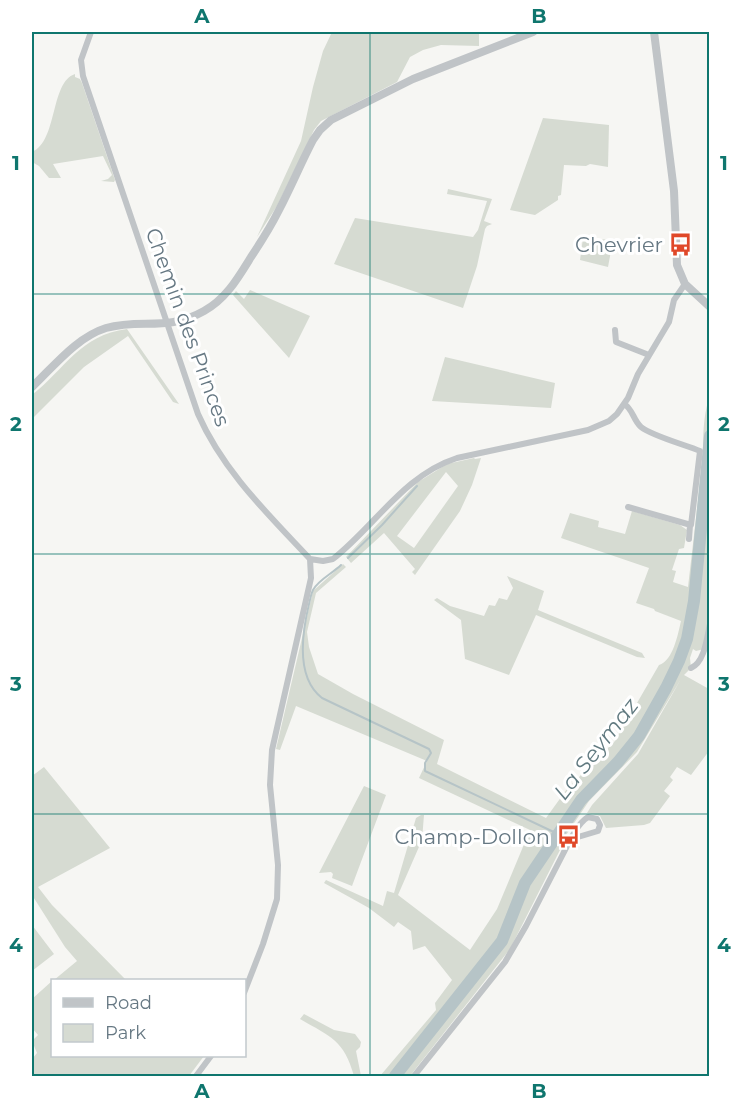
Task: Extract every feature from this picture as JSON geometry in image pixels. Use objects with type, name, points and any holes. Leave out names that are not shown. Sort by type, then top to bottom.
[{"type":"street","name":"Chemin des Princes","points":[[91,32],[81,60],[83,75],[198,414],[210,441],[244,488],[310,559]]},
{"type":"street","points":[[32,387],[80,342],[93,334],[123,325],[167,324],[181,321],[205,311],[228,292],[279,211],[313,140],[327,123],[392,89],[533,32]]},
{"type":"street","points":[[654,32],[674,191],[676,261],[685,284],[710,308]]},
{"type":"street","points":[[246,988],[277,899],[278,865],[270,766],[311,578],[310,559],[323,561],[333,559],[408,486],[433,467],[457,458],[599,427],[617,414],[669,322],[674,300],[685,284]]},
{"type":"street","points":[[615,330],[616,342],[649,355]]},
{"type":"street","points":[[624,404],[630,407],[636,421],[644,429],[700,451],[693,524],[690,525],[689,539]]},
{"type":"street","points":[[628,507],[690,525]]},
{"type":"street","points":[[691,668],[695,667],[703,652],[710,624]]},
{"type":"street","points":[[414,1077],[505,962],[518,942],[570,842],[583,821],[591,817],[597,819],[600,825],[595,833],[583,835],[570,842]]},
{"type":"street","points":[[196,1077],[210,1057]]},
{"type":"green space","points":[[332,32],[479,32],[479,46],[441,45],[423,50],[410,57],[397,82],[321,121],[314,130],[277,206],[257,237],[301,141],[323,51]]},
{"type":"green space","points":[[75,74],[75,77],[82,83],[115,180],[114,182],[101,181],[112,175],[103,156],[53,164],[61,178],[49,178],[39,166],[32,162],[32,152],[40,146],[46,136],[61,88],[67,79]]},
{"type":"green space","points":[[543,118],[609,125],[608,167],[590,164],[586,166],[564,165],[561,195],[558,196],[558,200],[535,215],[510,210]]},
{"type":"green space","points":[[448,189],[492,199],[484,221],[492,224],[485,229],[477,266],[463,308],[334,264],[355,218],[473,237],[478,230],[487,201],[447,194]]},
{"type":"green space","points":[[583,238],[613,240],[608,267],[580,260]]},
{"type":"green space","points":[[250,290],[310,316],[289,358],[233,295],[236,291],[244,299]]},
{"type":"green space","points":[[127,329],[179,404],[173,402],[128,336],[84,367],[32,419],[32,395],[74,354],[97,338]]},
{"type":"green space","points":[[445,357],[555,383],[551,408],[432,401]]},
{"type":"green space","points":[[709,398],[709,624],[704,649],[696,651],[693,649],[690,658],[691,668],[684,675],[709,689],[709,751],[691,775],[677,767],[670,777],[673,780],[664,791],[670,796],[650,823],[606,828],[600,816],[587,813],[638,754],[681,679],[637,752],[589,801],[560,844],[561,848],[510,949],[410,1076],[380,1076],[436,1010],[435,1003],[452,980],[425,946],[413,950],[411,931],[398,922],[394,927],[369,908],[324,883],[326,880],[383,906],[387,891],[394,893],[416,818],[424,815],[422,840],[398,895],[470,950],[497,909],[530,830],[419,778],[427,761],[296,706],[280,750],[276,749],[313,591],[343,564],[346,567],[316,593],[307,632],[309,647],[318,674],[444,740],[437,764],[546,818],[567,789],[615,741],[659,665],[671,653],[681,621],[636,603],[649,568],[561,538],[570,513],[599,521],[598,527],[625,534],[632,511],[680,525],[687,530],[684,548],[679,549],[672,570],[676,571],[673,582],[688,587],[703,457],[704,420]]},
{"type":"green space","points":[[481,458],[460,511],[415,575],[412,572],[415,569],[384,533],[351,563],[346,557],[418,482],[447,464]],"holes":[[[446,472],[458,486],[414,548],[397,536]]]},
{"type":"green space","points":[[507,576],[544,591],[538,610],[642,653],[645,658],[637,657],[536,615],[509,675],[465,659],[461,620],[434,600],[437,598],[450,606],[484,616],[489,605],[495,606],[499,598],[507,600],[513,588]]},
{"type":"green space","points":[[44,767],[110,848],[38,887],[52,905],[125,979],[55,979],[77,961],[65,947],[32,895],[32,776]]},
{"type":"green space","points":[[364,786],[386,795],[352,886],[332,878],[331,872],[319,873]]},
{"type":"green space","points":[[32,925],[54,954],[32,971]]},
{"type":"green space","points":[[51,982],[51,1057],[203,1057],[189,1076],[32,1076],[32,1059],[37,1053],[32,1041],[38,1035],[32,1028],[32,999]]},
{"type":"green space","points":[[304,1014],[334,1030],[355,1034],[361,1042],[356,1051],[361,1076],[354,1076],[346,1054],[335,1041],[300,1019]]},
{"type":"waterway","name":"La Seymaz","points":[[395,1076],[502,941],[525,883],[581,800],[618,762],[639,736],[666,688],[687,639],[694,601],[710,436]]},
{"type":"waterway","points":[[348,558],[417,486]]},
{"type":"waterway","points":[[341,565],[315,586],[309,604],[304,628],[303,654],[308,679],[314,689],[322,698],[429,749],[431,753],[425,763],[425,771],[558,834]]},
{"type":"place","name":"Chevrier","points":[[681,244]]},
{"type":"place","name":"Champ-Dollon","points":[[568,836]]}]
